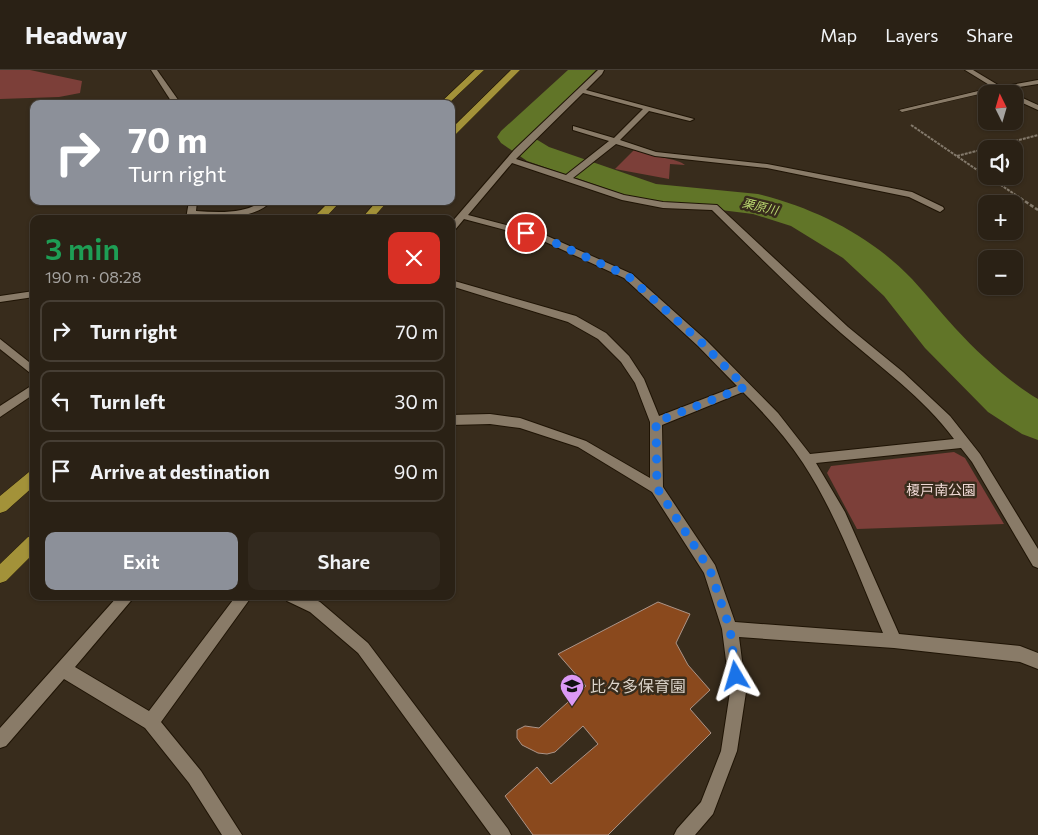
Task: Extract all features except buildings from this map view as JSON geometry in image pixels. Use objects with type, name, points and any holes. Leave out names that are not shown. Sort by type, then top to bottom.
[{"type":"highway","points":[[447,100],[480,70]]},
{"type":"highway","points":[[455,130],[516,70]]},
{"type":"highway","points":[[321,215],[332,205]]},
{"type":"highway","points":[[370,215],[379,205]]},
{"type":"highway","points":[[0,506],[30,480]]},
{"type":"highway","points":[[0,575],[30,546]]},
{"type":"street","points":[[154,70],[174,100]]},
{"type":"street","points":[[455,224],[514,156],[602,70]]},
{"type":"street","points":[[968,70],[994,85]]},
{"type":"street","points":[[1018,85],[1038,82]]},
{"type":"street","points":[[582,91],[690,119]]},
{"type":"street","points":[[1023,100],[1038,108]]},
{"type":"street","points":[[570,176],[616,140],[648,108]]},
{"type":"street","points":[[576,128],[655,154],[767,166],[912,195],[940,208]]},
{"type":"street","points":[[514,156],[622,196],[663,204],[714,207],[844,330],[899,375],[939,413],[976,458],[1038,562]]},
{"type":"street","points":[[222,215],[244,212],[263,205]]},
{"type":"street","points":[[462,216],[542,237],[628,276],[702,343],[774,416],[807,459],[838,512],[894,641]]},
{"type":"street","points":[[455,284],[572,319],[602,336],[625,359],[640,382],[656,422],[657,488]]},
{"type":"street","points":[[0,300],[30,295]]},
{"type":"street","points":[[0,343],[30,369]]},
{"type":"street","points":[[656,422],[745,387]]},
{"type":"street","points":[[0,412],[30,391]]},
{"type":"street","points":[[455,420],[490,419],[520,423],[582,444],[657,488],[710,570],[730,629],[738,692],[729,751],[707,808],[683,835]]},
{"type":"street","points":[[807,459],[964,443]]},
{"type":"street","points":[[0,740],[125,600]]},
{"type":"street","points":[[151,722],[242,600]]},
{"type":"street","points":[[300,600],[315,607],[363,648],[502,835]]},
{"type":"street","points":[[730,629],[894,641],[1020,654],[1038,661]]},
{"type":"street","points":[[64,670],[151,722],[195,777],[233,835]]},
{"type":"lane","points":[[902,110],[978,93]]},
{"type":"path","points":[[902,110],[897,112],[906,122],[978,170]]},
{"type":"path","points":[[957,156],[1038,135]]},
{"type":"path","points":[[1000,185],[1038,210]]},
{"type":"green space","points":[[0,70],[30,70],[82,81],[80,93],[59,97],[0,99]]},
{"type":"green space","points":[[634,150],[685,165],[670,164],[669,179],[615,169]]},
{"type":"green space","name":"榎戸南公園","points":[[954,452],[965,458],[1004,524],[857,529],[827,473],[831,466]]},
{"type":"waterway","name":"栗原川","points":[[583,70],[512,137],[538,154],[652,193],[758,204],[803,219],[856,250],[898,287],[940,338],[1004,400],[1038,422]]},
{"type":"place","name":"比々多保育園","points":[[572,707]]},
{"type":"route","points":[[526,233],[542,237],[628,276],[702,343],[745,387],[656,422],[657,488],[710,570],[730,629],[736,676]]}]
